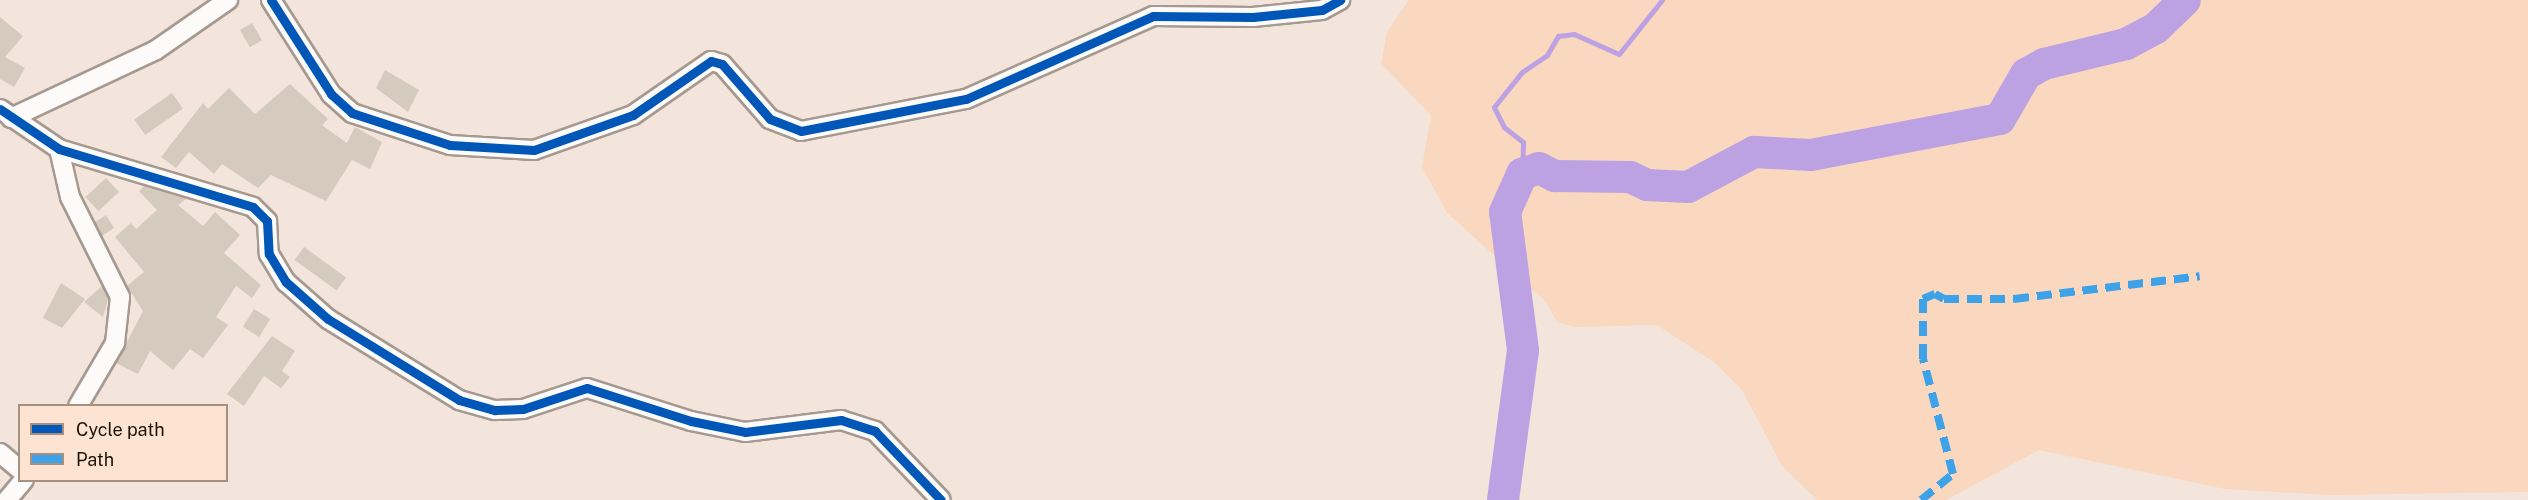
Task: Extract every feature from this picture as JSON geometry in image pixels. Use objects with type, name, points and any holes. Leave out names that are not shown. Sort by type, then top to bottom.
[{"type":"street","points":[[5,113],[156,50],[228,0]]},
{"type":"street","points":[[271,0],[331,94],[352,113],[450,145],[534,150],[633,116],[711,61],[722,64],[770,119],[801,131],[966,99],[1153,16],[1253,17],[1322,10],[1340,0]]},
{"type":"street","points":[[5,113],[59,149],[253,207],[267,221],[269,254],[286,282],[328,319],[459,400],[495,410],[523,409],[587,388],[692,421],[746,432],[841,420],[875,431],[941,500]]},
{"type":"street","points":[[59,149],[70,197],[120,297],[116,344],[79,404]]},
{"type":"street","points":[[0,453],[18,468]]},
{"type":"street","points":[[7,500],[22,482]]},
{"type":"shaded area","points":[[1409,0],[2528,0],[2528,492],[2329,495],[2225,489],[2039,450],[1946,500],[1817,500],[1782,466],[1742,390],[1715,363],[1657,325],[1574,327],[1557,322],[1545,301],[1447,213],[1422,167],[1431,115],[1381,64],[1387,32]]},
{"type":"building","points":[[0,17],[23,36],[5,57],[25,68],[14,87],[0,79]]},
{"type":"building","points":[[252,23],[262,40],[250,47],[240,30]]},
{"type":"building","points":[[385,70],[419,90],[408,112],[376,88]]},
{"type":"building","points":[[290,84],[328,119],[322,125],[347,143],[355,127],[382,142],[370,169],[352,160],[326,201],[271,175],[258,188],[222,164],[214,174],[189,152],[176,168],[161,157],[203,103],[208,109],[229,88],[255,114]]},
{"type":"building","points":[[172,93],[183,109],[145,135],[134,119]]},
{"type":"building","points":[[106,178],[119,192],[98,211],[86,197]]},
{"type":"building","points":[[144,186],[186,199],[178,205],[203,226],[215,212],[240,235],[224,253],[261,285],[252,298],[236,286],[216,317],[228,325],[203,358],[190,349],[173,370],[150,351],[138,374],[116,363],[143,311],[127,286],[144,272],[115,237],[131,223],[136,229],[157,210],[139,191]]},
{"type":"building","points":[[106,215],[114,228],[102,236],[95,222]]},
{"type":"building","points":[[304,247],[346,278],[337,291],[295,260]]},
{"type":"building","points":[[61,283],[85,299],[62,328],[43,318]]},
{"type":"building","points":[[102,286],[108,299],[103,317],[84,302]]},
{"type":"building","points":[[254,309],[270,319],[259,337],[243,327]]},
{"type":"building","points":[[272,336],[295,351],[282,371],[290,377],[281,388],[264,376],[244,406],[227,394]]},
{"type":"waterway","points":[[1522,174],[1523,142],[1504,127],[1494,107],[1522,72],[1547,55],[1558,36],[1574,34],[1619,54],[1662,0]]},
{"type":"waterway","points":[[1503,500],[1523,350],[1505,212],[1522,174],[1539,168],[1555,176],[1630,177],[1647,185],[1688,187],[1754,152],[1811,155],[2000,119],[2026,74],[2044,64],[2126,44],[2156,28],[2185,0]]},
{"type":"marked path","points":[[1921,500],[1953,474],[1923,359],[1923,299],[1935,294],[1944,299],[2014,299],[2200,276]]},
{"type":"cycle path","points":[[271,0],[331,94],[352,113],[450,145],[534,150],[633,115],[711,61],[722,64],[770,119],[801,131],[966,99],[1153,16],[1253,17],[1322,10],[1340,0]]},
{"type":"cycle path","points":[[0,109],[59,149],[253,207],[267,221],[269,254],[286,282],[328,319],[459,400],[495,410],[523,409],[587,388],[691,421],[745,432],[841,420],[875,431],[941,500]]}]
